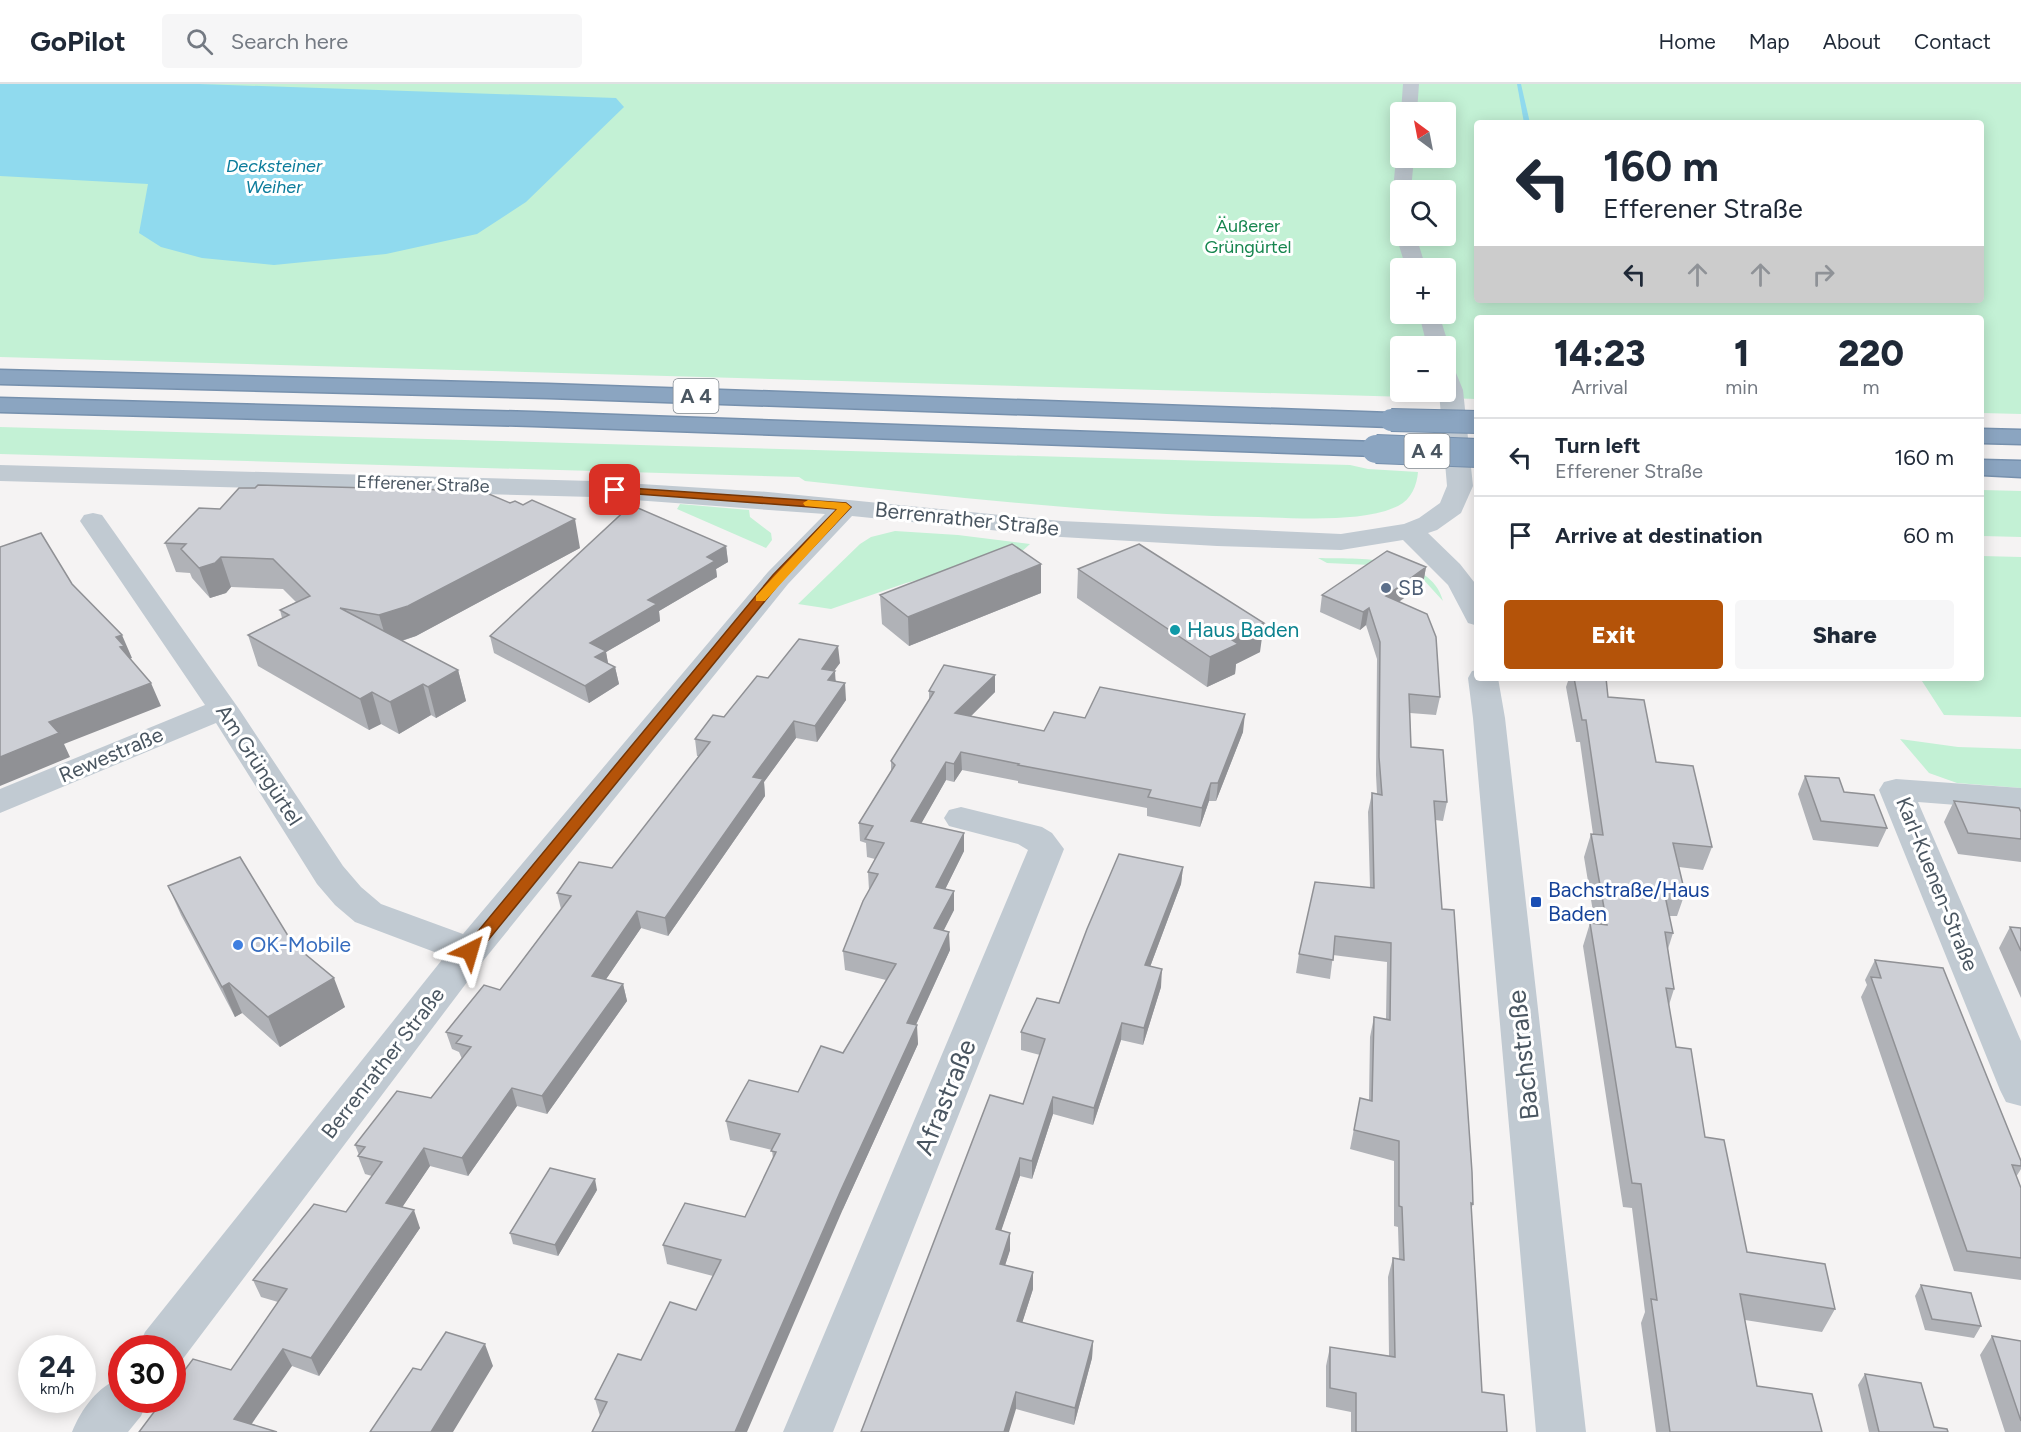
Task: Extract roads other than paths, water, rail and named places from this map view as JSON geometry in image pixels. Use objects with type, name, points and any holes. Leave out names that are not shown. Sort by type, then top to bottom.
[{"type":"highway","name":"A 4","points":[[0,377],[548,391],[1474,422]]},
{"type":"highway","name":"A 4","points":[[0,405],[545,420],[1474,453]]},
{"type":"highway","points":[[1984,436],[2021,437]]},
{"type":"highway","points":[[1984,468],[2021,469]]},
{"type":"street","points":[[1409,102],[1411,84]]},
{"type":"street","name":"Berrenrather Straße","points":[[172,1335],[470,951],[778,578],[846,507],[1061,529],[1217,538],[1341,542],[1409,531],[1440,517],[1452,507],[1458,496],[1460,486],[1452,402]]},
{"type":"street","name":"Efferener Straße","points":[[0,472],[593,489],[846,507]]},
{"type":"street","name":"Am Grüngürtel","points":[[93,521],[223,709],[330,875],[348,896],[368,913],[470,951]]},
{"type":"street","points":[[1409,531],[1460,579],[1474,603]]},
{"type":"street","name":"Bachstraße","points":[[1483,681],[1561,1432]]},
{"type":"street","name":"Rewestraße","points":[[0,802],[223,709]]},
{"type":"street","name":"Karl-Kuenen-Straße","points":[[2021,799],[1896,790],[2021,1090]]},
{"type":"street","name":"Afrastraße","points":[[808,1432],[1046,849],[1040,841],[1030,835],[961,818]]},
{"type":"street","points":[[97,1432],[112,1413]]},
{"type":"water","name":"Decksteiner Weiher","points":[[0,84],[199,84],[616,98],[624,107],[526,202],[477,234],[386,254],[274,265],[202,258],[161,247],[139,233],[148,184],[0,176]]},
{"type":"waterway","points":[[1519,84],[1526,120]]},
{"type":"place","name":"SB","points":[[1386,588]]},
{"type":"place","name":"Haus Baden","points":[[1175,630]]},
{"type":"place","name":"Bachstraße/Haus Baden","points":[[1536,902]]},
{"type":"place","name":"OK-Mobile","points":[[238,945]]},
{"type":"park label","name":"Äußerer Grüngürtel","points":[[1248,236]]}]
